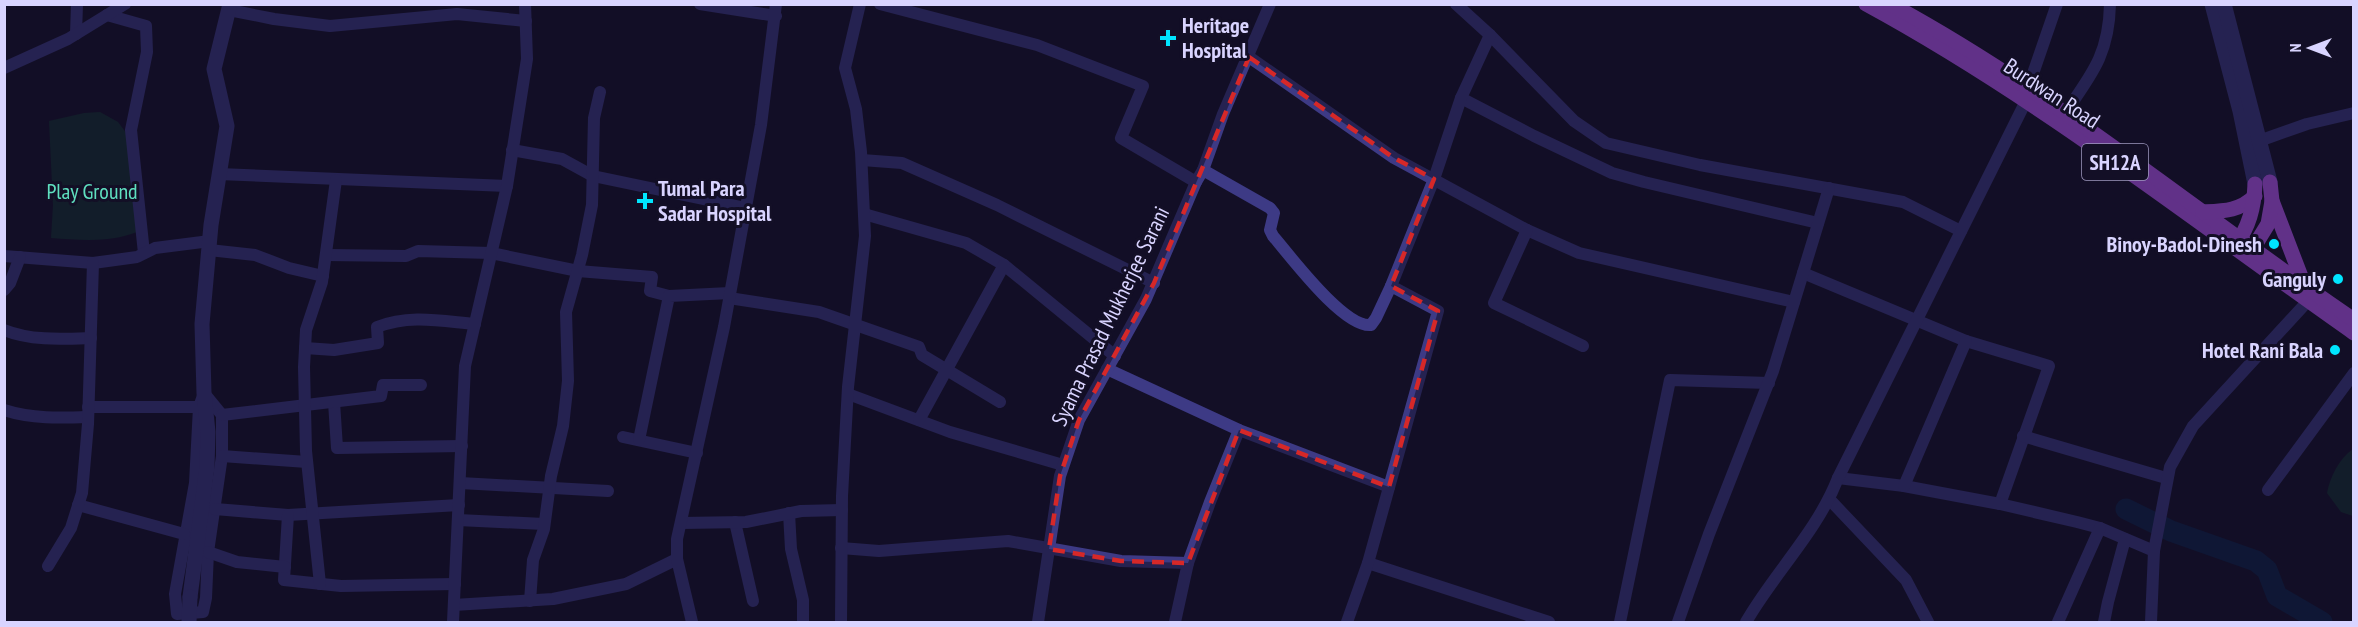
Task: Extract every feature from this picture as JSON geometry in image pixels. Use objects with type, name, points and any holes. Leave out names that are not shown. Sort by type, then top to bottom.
[{"type":"main road","name":"Burdwan Road","points":[[1866,4],[2027,95],[2065,113],[2203,212],[2237,243]]},
{"type":"main road","name":"Burdwan Road","points":[[1890,4],[1909,9],[2102,153],[2237,243],[2354,333]]},
{"type":"main road","points":[[2260,187],[2272,201],[2306,294]]},
{"type":"main road","points":[[2203,212],[2231,210],[2248,202],[2260,187]]},
{"type":"main road","points":[[2237,243],[2249,223],[2260,187]]},
{"type":"main road","points":[[2250,253],[2268,224],[2272,201]]},
{"type":"main road","name":"Burdwan Road","points":[[2306,294],[2354,320]]},
{"type":"street","points":[[76,34],[77,4]]},
{"type":"street","points":[[4,68],[76,34],[125,4]]},
{"type":"street","points":[[453,622],[465,366],[507,186],[527,58],[525,4]]},
{"type":"street","points":[[692,622],[677,559],[677,539],[730,295],[761,125],[776,10],[700,4]]},
{"type":"street","points":[[841,622],[842,510],[848,393],[865,236],[862,160],[856,109],[845,68],[860,4]]},
{"type":"street","points":[[880,4],[1037,45],[1143,86],[1121,138],[1196,182]]},
{"type":"street","name":"Syama Prasad Mukherjee Sarani","points":[[1038,622],[1060,476],[1079,420],[1154,283],[1203,170],[1223,114],[1270,4]]},
{"type":"street","points":[[1456,4],[1490,35],[1574,121],[1606,144],[1700,165],[1903,202],[1961,231]]},
{"type":"street","points":[[1746,622],[1760,598],[1830,500],[1838,478],[2027,95],[2057,4]]},
{"type":"street","points":[[2065,113],[2088,80],[2104,50],[2109,34],[2110,4]]},
{"type":"street","points":[[2212,4],[2260,187]]},
{"type":"street","points":[[2224,4],[2259,141],[2260,187]]},
{"type":"street","points":[[222,415],[222,456],[208,552],[206,598],[203,612],[177,614],[175,594],[195,483],[201,400],[202,324],[209,245],[227,126],[214,69],[229,7],[274,19],[330,26],[458,14],[526,21]]},
{"type":"street","points":[[107,15],[146,26],[147,52],[131,130],[144,253]]},
{"type":"street","points":[[1203,170],[1270,208],[1274,213],[1270,230],[1273,236],[1330,302],[1356,322],[1371,325],[1391,286],[1434,179],[1461,98],[1490,35]]},
{"type":"street","points":[[1249,57],[1394,158],[1527,230],[1579,253],[1794,302]]},
{"type":"street","points":[[530,601],[533,560],[544,524],[549,486],[563,426],[568,381],[566,312],[578,271],[592,205],[594,118],[600,92]]},
{"type":"street","points":[[1461,98],[1612,173],[1818,223]]},
{"type":"street","points":[[2259,141],[2307,124],[2354,113]]},
{"type":"street","points":[[512,150],[562,159],[593,176],[746,208]]},
{"type":"street","points":[[862,160],[903,163],[998,205],[1154,283]]},
{"type":"street","points":[[219,174],[507,186]]},
{"type":"street","points":[[320,584],[307,462],[305,348],[306,330],[323,276],[336,180]]},
{"type":"street","points":[[1678,622],[1709,534],[1769,382],[1829,188]]},
{"type":"street","points":[[864,214],[966,243],[1004,265],[1115,356]]},
{"type":"street","points":[[1527,230],[1494,303],[1583,346]]},
{"type":"street","points":[[4,256],[93,263],[137,257],[155,248],[209,245],[255,255],[289,268],[323,276]]},
{"type":"street","points":[[326,255],[406,256],[418,251],[492,253],[578,271],[652,277],[650,291],[669,296],[730,295],[819,312],[919,347],[921,355],[1000,402]]},
{"type":"street","points":[[4,290],[10,283],[20,257]]},
{"type":"street","points":[[48,566],[71,528],[82,493],[88,412],[93,263]]},
{"type":"street","points":[[919,420],[1004,265]]},
{"type":"street","points":[[1803,273],[1966,340],[2049,366],[2000,504]]},
{"type":"street","points":[[1347,622],[1368,563],[1438,311],[1391,286]]},
{"type":"street","points":[[2151,622],[2156,533],[2166,478],[2181,445],[2193,426],[2306,294]]},
{"type":"street","points":[[639,440],[669,296]]},
{"type":"street","points":[[305,348],[334,350],[378,343],[377,327],[394,320],[420,318],[475,324]]},
{"type":"street","points":[[4,330],[14,334],[56,339],[91,338]]},
{"type":"street","points":[[1904,486],[1966,340]]},
{"type":"street","points":[[1107,369],[1239,430],[1389,487]]},
{"type":"street","points":[[2268,490],[2354,373]]},
{"type":"street","points":[[1620,622],[1670,380],[1769,382]]},
{"type":"street","points":[[4,410],[53,419],[88,412],[201,400],[222,415],[381,396],[383,385],[421,385]]},
{"type":"street","points":[[848,393],[950,432],[1064,465]]},
{"type":"street","points":[[189,622],[193,560],[207,467],[208,432],[201,400]]},
{"type":"street","points":[[334,402],[337,448],[462,446]]},
{"type":"street","points":[[1174,622],[1188,563],[1239,430]]},
{"type":"street","points":[[623,436],[697,453]]},
{"type":"street","points":[[2023,436],[2166,478]]},
{"type":"street","points":[[222,456],[307,462]]},
{"type":"street","points":[[1838,478],[1904,486],[2000,504],[2100,528],[2154,551]]},
{"type":"street","points":[[460,483],[549,486],[608,491]]},
{"type":"street","points":[[1830,500],[1906,580],[1928,622]]},
{"type":"street","points":[[78,505],[184,534]]},
{"type":"street","points":[[215,509],[288,515],[459,505]]},
{"type":"street","points":[[681,523],[735,522],[789,513],[842,510]]},
{"type":"street","points":[[789,513],[791,549],[803,600],[804,622]]},
{"type":"street","points":[[288,515],[284,580],[341,586],[455,584]]},
{"type":"street","points":[[458,520],[544,524]]},
{"type":"street","points":[[735,522],[753,601]]},
{"type":"street","points":[[2058,622],[2100,528]]},
{"type":"street","points":[[2104,622],[2125,539]]},
{"type":"street","points":[[841,548],[879,551],[1008,541],[1120,561],[1188,563]]},
{"type":"street","points":[[208,552],[237,562],[285,567]]},
{"type":"street","points":[[454,605],[553,599],[626,584],[677,559]]},
{"type":"street","points":[[1368,563],[1549,622]]},
{"type":"highlighted area","points":[[1249,57],[1394,158],[1434,179],[1391,286],[1438,311],[1389,487],[1239,430],[1188,563],[1121,561],[1049,549],[1060,476],[1079,420],[1154,283]]},
{"type":"green space","name":"Play Ground","points":[[100,112],[118,122],[127,134],[137,232],[105,239],[51,238],[53,205],[49,121]]},
{"type":"green space","points":[[2353,449],[2353,516],[2341,512],[2327,493],[2336,469]]},
{"type":"waterway","points":[[2126,509],[2171,531],[2256,561],[2267,570],[2277,596],[2322,622]]},
{"type":"place","name":"Heritage Hospital","points":[[1168,38]]},
{"type":"place","name":"Tumal Para Sadar Hospital","points":[[645,201]]},
{"type":"place","name":"Binoy-Badol-Dinesh","points":[[2274,244]]},
{"type":"place","name":"Ganguly","points":[[2338,279]]},
{"type":"place","name":"Hotel Rani Bala","points":[[2335,350]]}]
